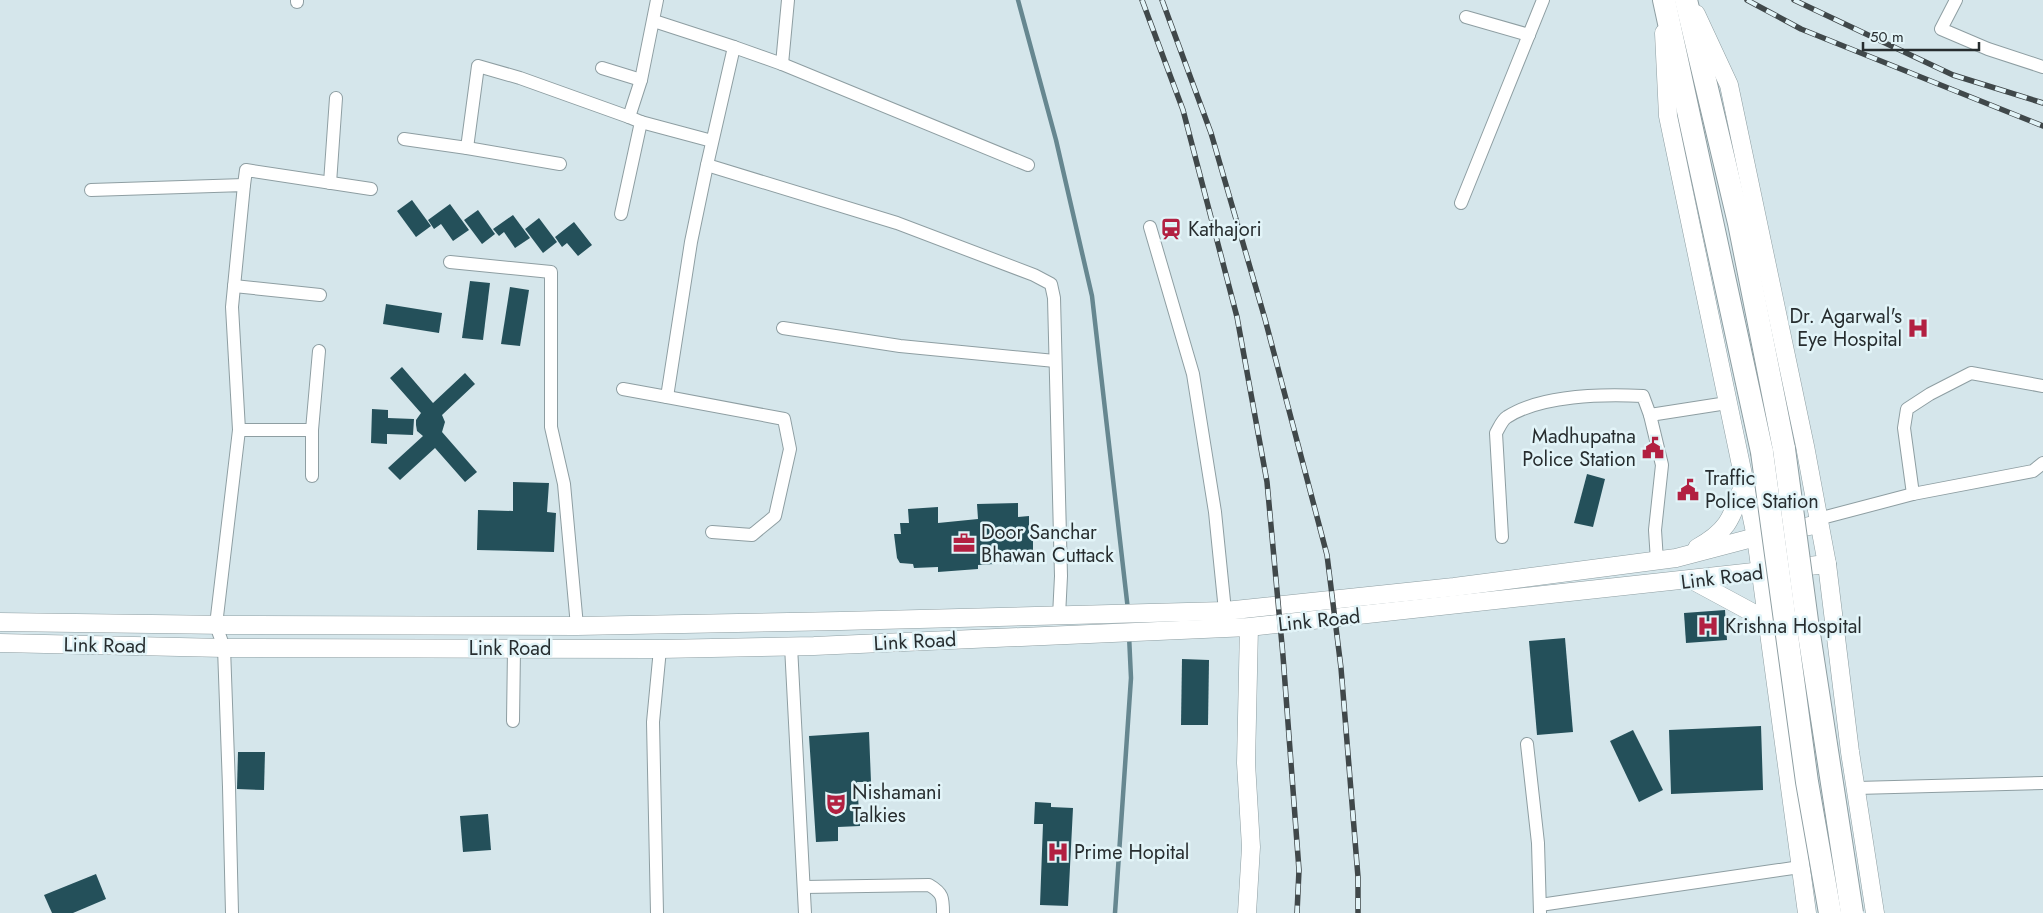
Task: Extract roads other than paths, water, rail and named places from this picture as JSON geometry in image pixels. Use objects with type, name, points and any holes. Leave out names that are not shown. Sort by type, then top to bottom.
[{"type":"highway","points":[[1663,0],[1762,452],[1807,782],[1830,913]]},
{"type":"highway","points":[[1688,0],[1739,223],[1784,449],[1807,621],[1852,913]]},
{"type":"main road","points":[[1663,0],[1668,116],[1756,538],[1807,913]]},
{"type":"main road","points":[[1688,0],[1729,85],[1805,446],[1826,564],[1850,752],[1875,913]]},
{"type":"main road","points":[[1676,558],[1712,539],[1725,529],[1744,482]]},
{"type":"main road","name":"Link Road","points":[[0,622],[216,625],[578,626],[1225,611],[1454,587],[1658,561],[1818,521]]},
{"type":"main road","name":"Link Road","points":[[0,643],[224,648],[660,649],[791,646],[1249,627],[1826,564]]},
{"type":"main road","points":[[1692,580],[1768,621]]},
{"type":"main road","points":[[1248,913],[1252,847],[1246,763],[1249,627]]},
{"type":"main road","points":[[1798,845],[1864,836]]},
{"type":"street","points":[[621,214],[641,80],[657,0]]},
{"type":"street","points":[[782,64],[788,0]]},
{"type":"street","points":[[1462,202],[1543,0]]},
{"type":"street","points":[[1956,0],[1941,29],[2043,67]]},
{"type":"street","points":[[1466,17],[1529,35]]},
{"type":"street","points":[[654,21],[782,64],[1028,165]]},
{"type":"street","points":[[667,397],[691,242],[734,47]]},
{"type":"street","points":[[467,148],[478,66],[520,78],[635,120],[712,141]]},
{"type":"street","points":[[602,68],[641,80]]},
{"type":"street","points":[[330,183],[336,98]]},
{"type":"street","points":[[404,139],[560,164]]},
{"type":"street","points":[[707,165],[897,224],[1034,275],[1051,284],[1054,298],[1061,576],[1058,616]]},
{"type":"street","points":[[232,913],[230,787],[224,648],[216,625],[239,430],[232,307],[246,170],[371,189]]},
{"type":"street","points":[[91,190],[244,186]]},
{"type":"street","points":[[1150,227],[1192,374],[1215,512],[1225,611]]},
{"type":"street","points":[[450,262],[550,272],[551,427],[564,484],[578,626]]},
{"type":"street","points":[[234,286],[320,295]]},
{"type":"street","points":[[783,328],[900,346],[1055,361]]},
{"type":"street","points":[[312,476],[312,430],[319,351]]},
{"type":"street","points":[[1913,494],[1904,428],[1907,409],[1930,394],[1972,373],[2043,386]]},
{"type":"street","points":[[623,389],[784,420],[790,449],[775,516],[752,535],[712,532]]},
{"type":"street","points":[[1502,537],[1496,433],[1505,418],[1527,407],[1583,396],[1643,396],[1650,415],[1662,465],[1655,530],[1658,561]]},
{"type":"street","points":[[1650,415],[1727,403]]},
{"type":"street","points":[[239,430],[312,430]]},
{"type":"street","points":[[1818,521],[1913,494],[2033,471],[2043,463]]},
{"type":"street","points":[[791,646],[805,913]]},
{"type":"street","points":[[513,721],[514,648]]},
{"type":"street","points":[[657,913],[653,722],[660,649]]},
{"type":"street","points":[[1527,744],[1538,843],[1540,909],[1800,867]]},
{"type":"street","points":[[1857,788],[2043,783]]},
{"type":"street","points":[[804,886],[929,885],[940,891],[943,901],[943,913]]},
{"type":"waterway","points":[[1018,0],[1056,140],[1092,296],[1128,610]]},
{"type":"waterway","points":[[1115,913],[1131,678],[1129,635]]},
{"type":"railway","points":[[1142,0],[1183,110],[1237,317],[1267,482],[1283,656],[1299,870],[1297,913]]},
{"type":"railway","points":[[1162,0],[1211,133],[1265,319],[1327,555],[1341,668],[1358,877],[1358,913]]},
{"type":"railway","points":[[1747,0],[1801,29],[2043,126]]},
{"type":"railway","points":[[1794,0],[1953,75],[2043,103]]},
{"type":"place","name":"Kathajori","points":[[1171,229]]},
{"type":"place","name":"Dr. Agarwal's Eye Hospital","points":[[1918,328]]},
{"type":"place","name":"Madhupatna Police Station","points":[[1653,448]]},
{"type":"place","name":"Traffic Police Station","points":[[1688,490]]},
{"type":"place","name":"Door Sanchar Bhawan Cuttack","points":[[964,543]]},
{"type":"place","name":"Krishna Hospital","points":[[1708,626]]},
{"type":"place","name":"Nishamani Talkies","points":[[836,804]]},
{"type":"place","name":"Prime Hopital","points":[[1058,852]]}]
